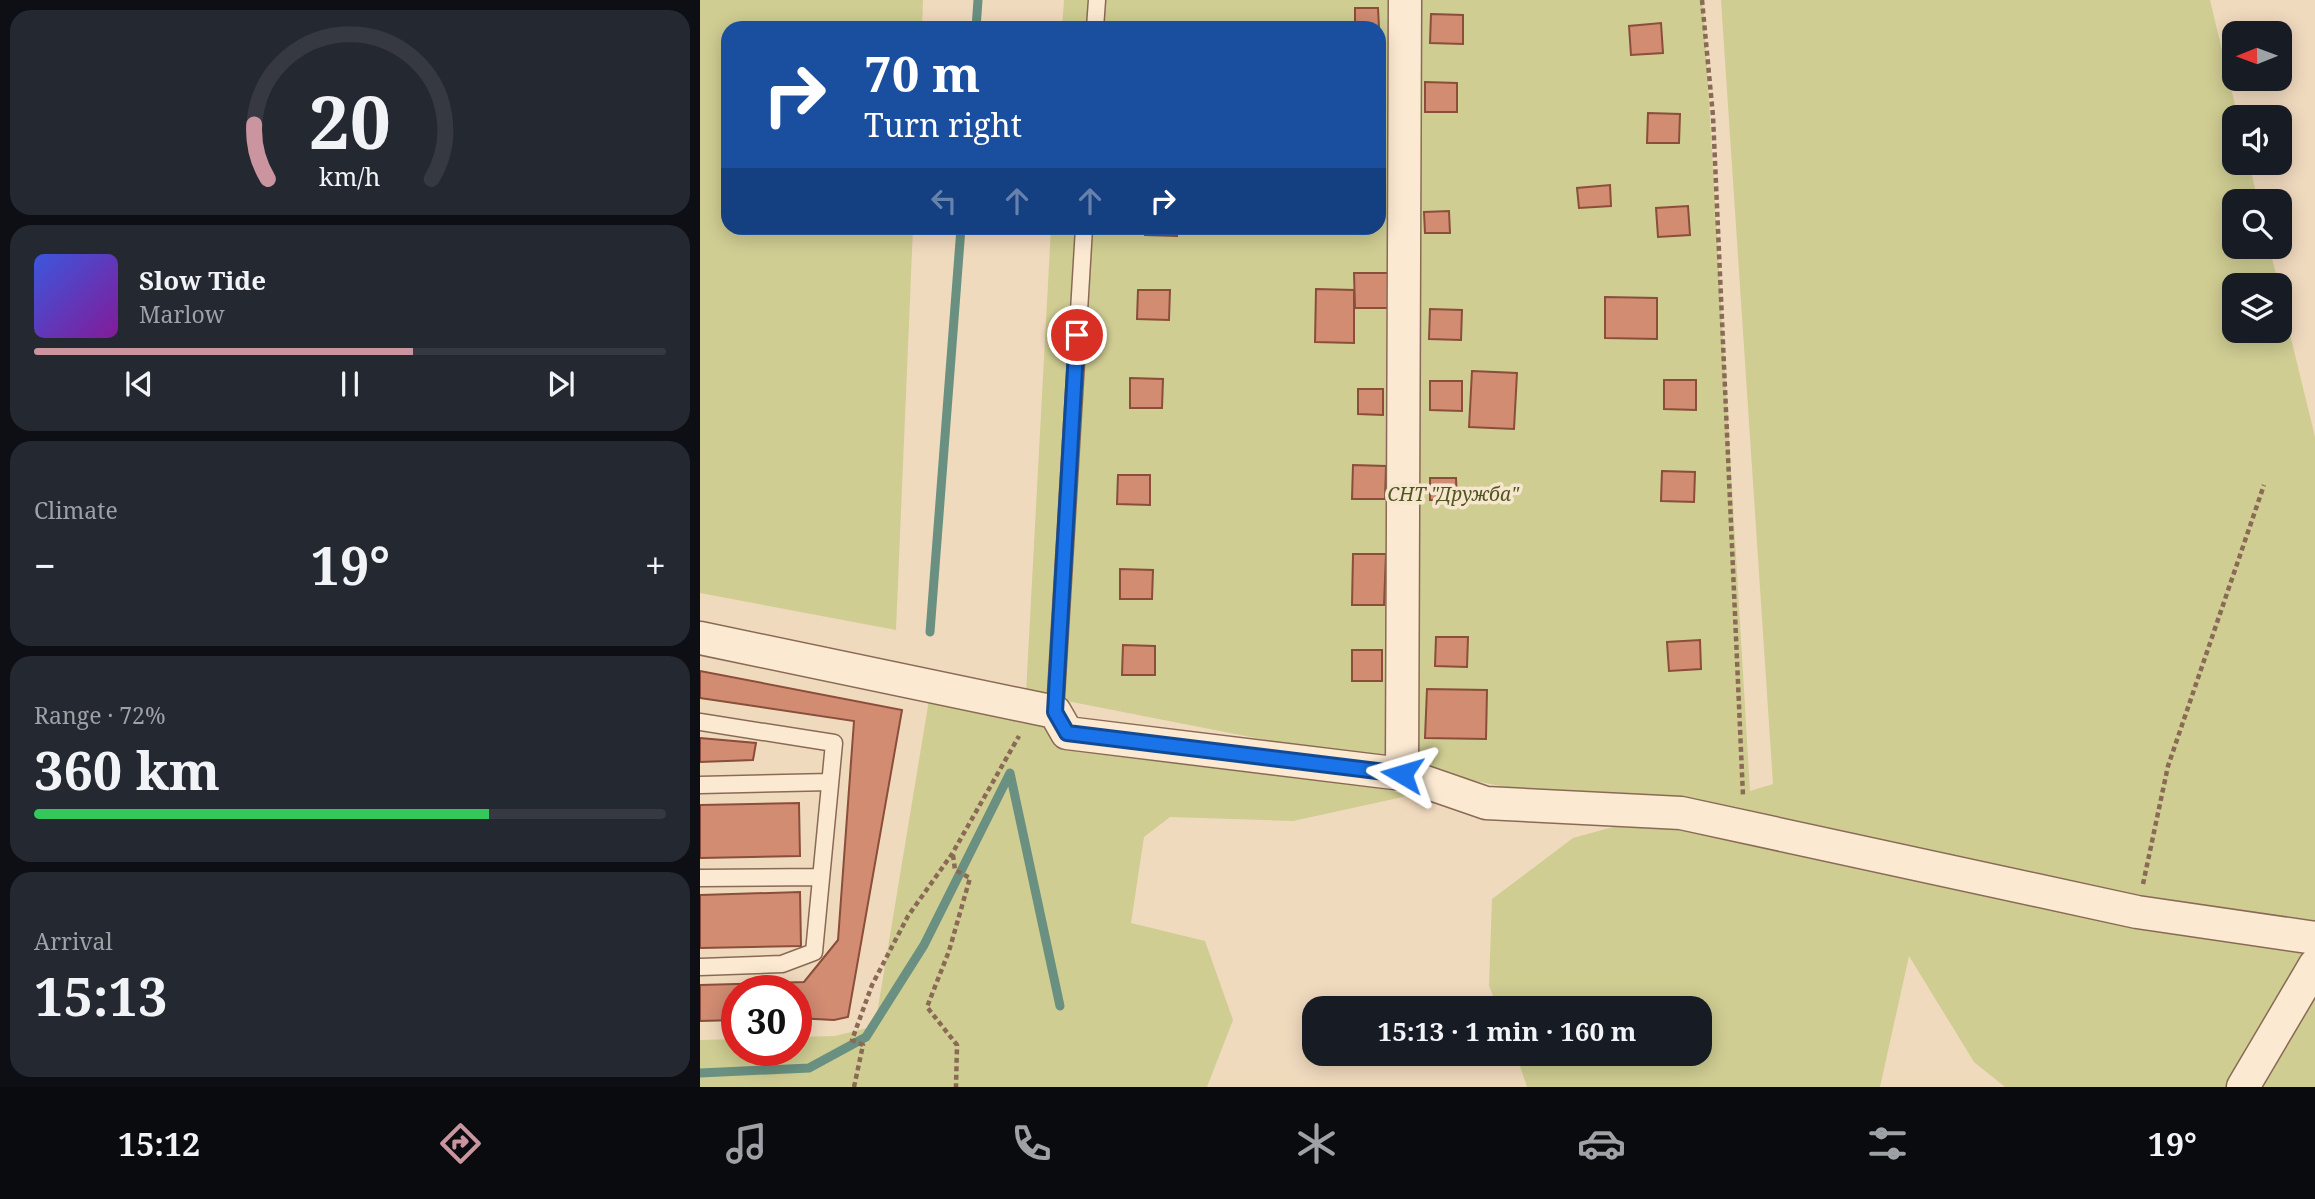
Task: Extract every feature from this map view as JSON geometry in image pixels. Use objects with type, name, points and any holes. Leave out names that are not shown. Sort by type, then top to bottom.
[{"type":"street","points":[[1402,774],[1405,0]]},
{"type":"street","points":[[700,638],[1045,709],[1067,733],[1402,774],[1486,803],[1681,813],[2137,912],[2315,938]]},
{"type":"street","points":[[2243,1087],[2315,965]]},
{"type":"lane","points":[[1096,21],[1097,0]]},
{"type":"lane","points":[[1045,709],[1083,235]]},
{"type":"lane","points":[[700,722],[834,743],[814,953],[782,964],[700,967]]},
{"type":"lane","points":[[700,785],[830,782]]},
{"type":"lane","points":[[700,878],[821,877]]},
{"type":"path","points":[[1702,0],[1713,116],[1745,827]]},
{"type":"path","points":[[2137,912],[2168,766],[2264,485]]},
{"type":"path","points":[[854,1087],[863,1045],[852,1040],[872,985],[908,916],[953,854],[1045,709]]},
{"type":"path","points":[[953,854],[955,870],[970,878],[949,951],[927,1007],[957,1045],[956,1087]]},
{"type":"green space","points":[[700,0],[923,0],[922,21],[721,21],[721,235],[913,235],[896,630],[700,593]]},
{"type":"green space","name":"СНТ \"Дружба\"","points":[[1064,0],[1703,0],[1750,791],[1773,784],[1721,0],[2210,0],[2222,50],[2222,91],[2232,91],[2235,105],[2222,105],[2222,175],[2252,175],[2255,189],[2222,189],[2222,259],[2272,259],[2276,273],[2222,273],[2222,343],[2292,342],[2315,437],[2315,1087],[2005,1087],[1974,1062],[1909,956],[1880,1087],[1527,1087],[1520,1066],[1712,1066],[1712,996],[1493,996],[1489,986],[1492,899],[1573,838],[1653,816],[1026,693],[1051,235],[1386,235],[1386,21],[1062,21]]},
{"type":"green space","points":[[929,700],[1412,795],[1293,821],[1170,817],[1144,837],[1131,923],[1205,941],[1233,1020],[1207,1087],[700,1087],[700,1040],[721,1039],[721,1066],[812,1066],[812,1037],[835,1036],[875,1026]]},
{"type":"building","points":[[1355,8],[1378,8],[1379,21],[1355,21]]},
{"type":"building","points":[[1431,14],[1463,15],[1463,44],[1430,43]]},
{"type":"building","points":[[1661,23],[1663,53],[1631,55],[1629,26]]},
{"type":"building","points":[[1425,82],[1457,83],[1457,112],[1425,112]]},
{"type":"building","points":[[1648,113],[1680,114],[1679,143],[1647,143]]},
{"type":"building","points":[[1610,185],[1611,206],[1579,208],[1577,188]]},
{"type":"building","points":[[1688,206],[1690,235],[1658,237],[1656,208]]},
{"type":"building","points":[[1449,211],[1450,233],[1425,233],[1424,212]]},
{"type":"building","points":[[1354,273],[1388,273],[1389,308],[1355,308]]},
{"type":"building","points":[[1316,289],[1354,290],[1354,343],[1315,342]]},
{"type":"building","points":[[1138,290],[1170,290],[1169,320],[1137,319]]},
{"type":"building","points":[[1605,297],[1657,298],[1657,339],[1605,338]]},
{"type":"building","points":[[1430,309],[1462,310],[1461,340],[1429,339]]},
{"type":"building","points":[[1472,371],[1517,373],[1514,429],[1469,427]]},
{"type":"building","points":[[1130,378],[1163,379],[1162,408],[1130,408]]},
{"type":"building","points":[[1664,380],[1696,380],[1696,410],[1664,409]]},
{"type":"building","points":[[1430,381],[1462,381],[1462,411],[1430,410]]},
{"type":"building","points":[[1358,389],[1383,389],[1383,415],[1358,414]]},
{"type":"building","points":[[1353,465],[1386,466],[1385,499],[1352,499]]},
{"type":"building","points":[[1662,471],[1695,472],[1694,502],[1661,501]]},
{"type":"building","points":[[1118,475],[1150,475],[1150,505],[1117,504]]},
{"type":"building","points":[[1430,478],[1456,478],[1457,500],[1430,500]]},
{"type":"building","points":[[1353,554],[1386,554],[1384,605],[1352,605]]},
{"type":"building","points":[[1120,569],[1153,570],[1152,599],[1120,599]]},
{"type":"building","points":[[1436,637],[1468,637],[1467,667],[1435,666]]},
{"type":"building","points":[[1700,640],[1701,669],[1669,671],[1667,642]]},
{"type":"building","points":[[1123,645],[1155,646],[1155,675],[1122,675]]},
{"type":"building","points":[[1352,650],[1382,650],[1382,681],[1352,681]]},
{"type":"building","points":[[700,671],[902,710],[848,1017],[834,1020],[812,1019],[812,975],[810,975],[838,940],[854,721],[700,698]]},
{"type":"building","points":[[1427,689],[1487,690],[1486,739],[1425,738]]},
{"type":"building","points":[[700,738],[756,743],[753,760],[700,762]]},
{"type":"building","points":[[799,803],[800,856],[700,858],[700,805]]},
{"type":"building","points":[[800,892],[801,946],[700,948],[700,895]]},
{"type":"building","points":[[721,984],[721,1020],[700,1021],[700,985]]},
{"type":"waterway","points":[[976,21],[978,0]]},
{"type":"waterway","points":[[930,632],[960,235]]},
{"type":"waterway","points":[[700,1073],[809,1068],[866,1037],[924,945],[1010,773],[1060,1006]]},
{"type":"route","points":[[1077,335],[1055,712],[1067,733],[1402,774]]}]
